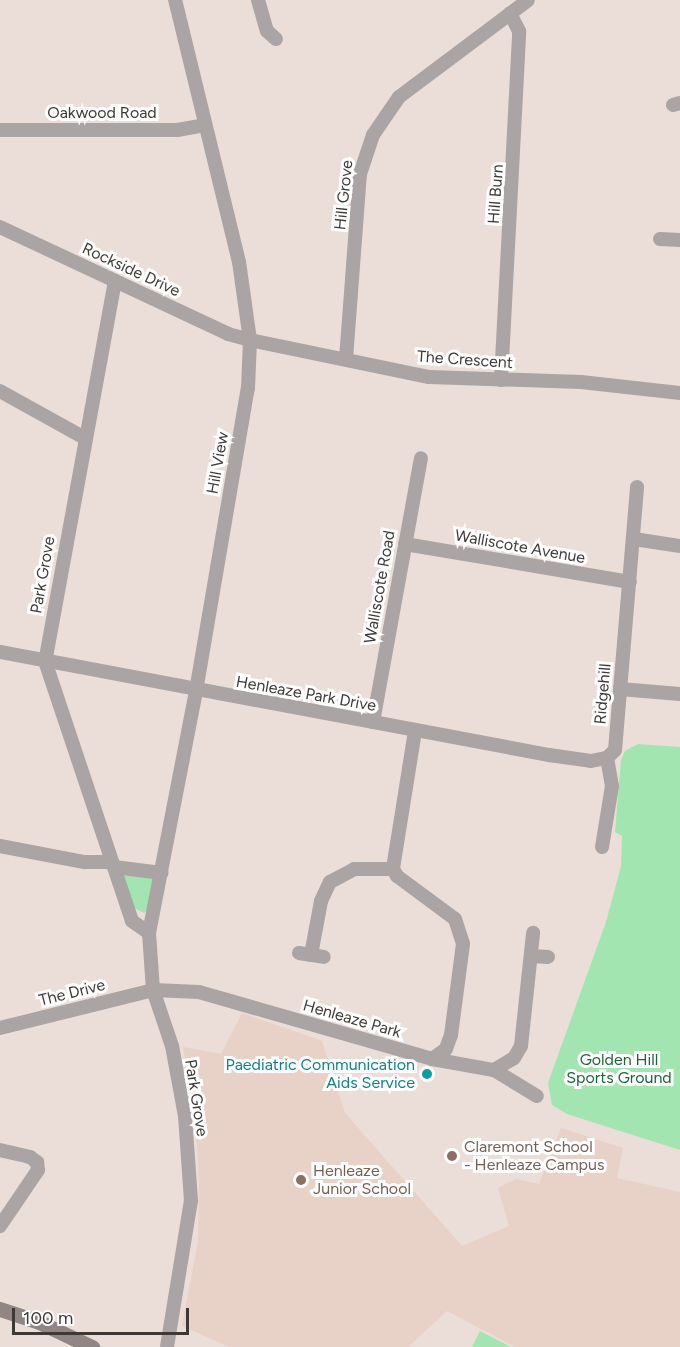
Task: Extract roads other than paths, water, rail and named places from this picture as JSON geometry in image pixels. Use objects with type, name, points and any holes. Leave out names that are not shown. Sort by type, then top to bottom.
[{"type":"street","name":"Hill View","points":[[149,933],[196,691],[248,388],[249,340],[239,262],[175,0]]},
{"type":"street","points":[[258,0],[267,31],[276,39]]},
{"type":"street","name":"Hill Grove","points":[[346,359],[360,174],[373,135],[399,97],[528,0]]},
{"type":"street","name":"Hill Burn","points":[[501,380],[519,31],[510,13]]},
{"type":"street","name":"Oakwood Road","points":[[0,130],[177,130],[204,125]]},
{"type":"street","name":"Rockside Drive","points":[[0,226],[115,281],[249,340]]},
{"type":"street","points":[[660,238],[680,240]]},
{"type":"street","name":"Park Grove","points":[[115,281],[83,437],[45,661],[132,921],[149,933],[148,962],[153,990],[172,1046],[185,1116],[191,1201],[167,1347]]},
{"type":"street","name":"The Crescent","points":[[249,340],[429,377],[581,382],[680,393]]},
{"type":"street","points":[[0,391],[83,437]]},
{"type":"street","name":"Walliscote Road","points":[[373,722],[421,458]]},
{"type":"street","name":"Ridgehill","points":[[602,847],[612,786],[607,758],[615,750],[638,487]]},
{"type":"street","points":[[634,539],[680,546]]},
{"type":"street","name":"Walliscote Avenue","points":[[405,544],[630,582]]},
{"type":"street","name":"Henleaze Park Drive","points":[[0,652],[196,691],[581,760],[607,758]]},
{"type":"street","points":[[620,689],[680,694]]},
{"type":"street","points":[[416,731],[393,869],[397,876],[455,919],[461,932],[451,1035],[446,1049],[432,1059]]},
{"type":"street","points":[[0,846],[84,862],[162,873]]},
{"type":"street","points":[[311,955],[321,901],[330,882],[354,869],[393,869]]},
{"type":"street","points":[[494,1070],[514,1058],[521,1046],[533,933]]},
{"type":"street","points":[[531,956],[548,957]]},
{"type":"street","name":"Henleaze Park","points":[[153,990],[199,992],[432,1059],[494,1070],[537,1096]]},
{"type":"street","name":"The Drive","points":[[0,1028],[153,990]]},
{"type":"street","points":[[0,1150],[37,1162],[35,1175],[0,1227]]},
{"type":"street","points":[[0,1309],[92,1347]]},
{"type":"place","name":"Paediatric Communication Aids Service","points":[[427,1074]]},
{"type":"place","name":"Claremont School - Henleaze Campus","points":[[452,1156]]},
{"type":"place","name":"Henleaze Junior School","points":[[301,1180]]},
{"type":"park label","name":"Golden Hill Sports Ground","points":[[619,1069]]}]
